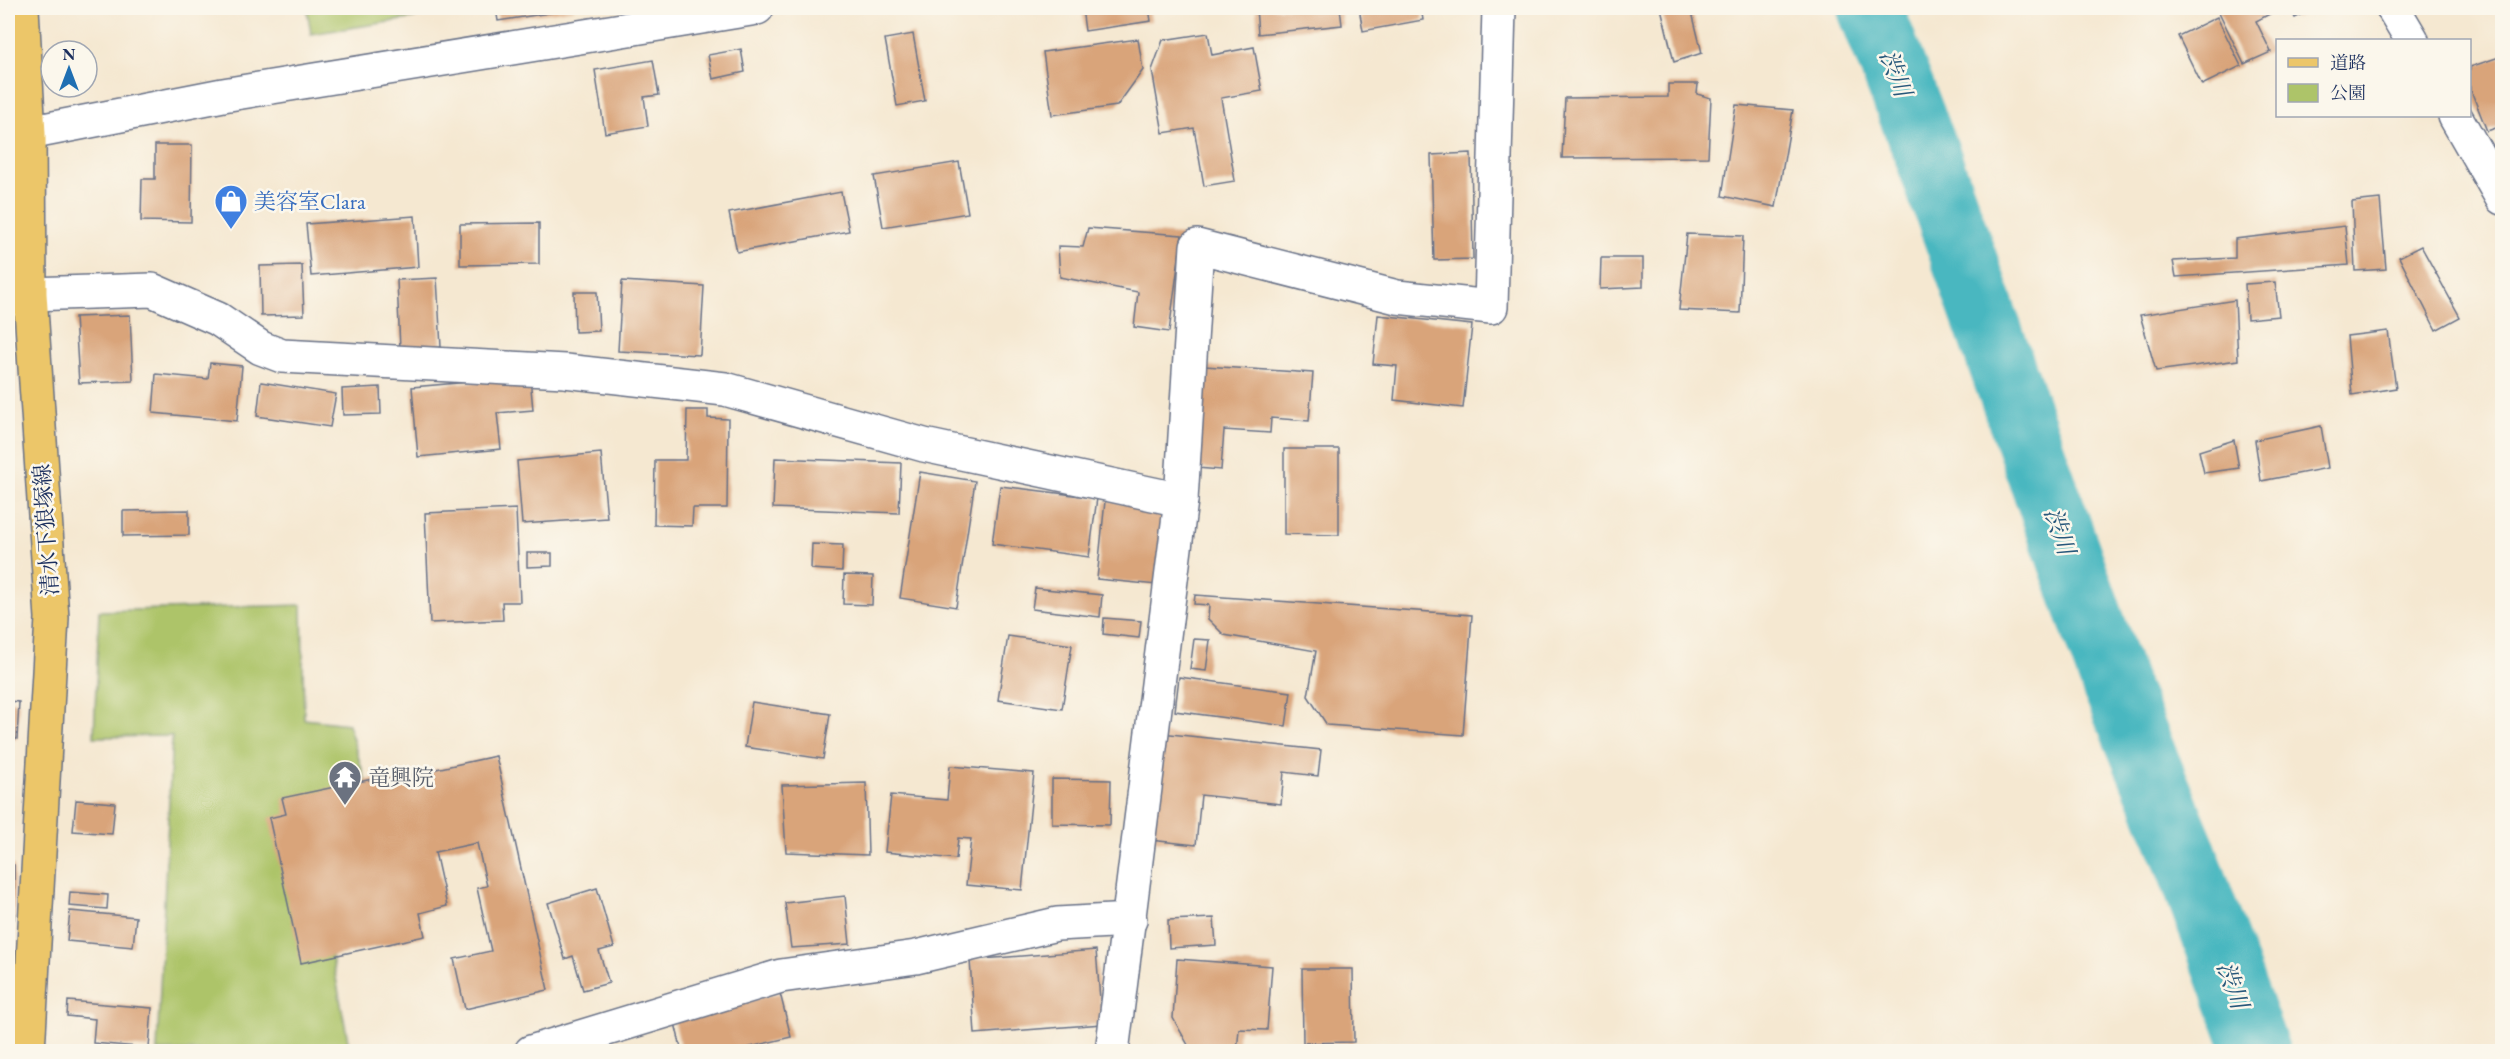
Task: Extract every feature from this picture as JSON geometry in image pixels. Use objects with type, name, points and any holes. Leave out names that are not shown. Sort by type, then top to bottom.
[{"type":"main road","name":"清水下狼塚線","points":[[22,8],[18,136],[19,297],[52,618],[28,1052]]},
{"type":"street","points":[[18,136],[223,95],[757,8]]},
{"type":"street","points":[[1112,1052],[1181,500],[1197,246],[1397,297],[1491,307],[1499,8]]},
{"type":"street","points":[[2393,8],[2411,39]]},
{"type":"street","points":[[2456,117],[2502,198]]},
{"type":"street","points":[[19,297],[152,291],[218,319],[261,348],[282,356],[565,371],[724,389],[924,445],[1181,500]]},
{"type":"street","points":[[531,1052],[781,976],[916,957],[1057,924],[1130,920]]},
{"type":"green space","points":[[307,8],[419,8],[415,18],[311,34]]},
{"type":"green space","points":[[302,605],[304,719],[348,724],[367,785],[331,952],[350,1051],[157,1051],[172,736],[94,737],[99,611]]},
{"type":"building","points":[[496,8],[574,8],[574,9],[498,21]]},
{"type":"building","points":[[1082,8],[1149,8],[1151,21],[1085,31]]},
{"type":"building","points":[[1256,8],[1340,8],[1342,25],[1258,34]]},
{"type":"building","points":[[1359,8],[1421,8],[1423,20],[1363,31]]},
{"type":"building","points":[[1437,8],[1455,8],[1455,9],[1438,12]]},
{"type":"building","points":[[1661,8],[1691,8],[1702,53],[1674,62]]},
{"type":"building","points":[[2217,8],[2281,8],[2256,21],[2271,52],[2244,64]]},
{"type":"building","points":[[2290,8],[2315,8],[2295,18]]},
{"type":"building","points":[[2217,17],[2241,66],[2202,85],[2178,36]]},
{"type":"building","points":[[1208,33],[1212,55],[1254,47],[1262,91],[1221,98],[1235,181],[1204,186],[1194,128],[1163,133],[1152,70],[1163,40]]},
{"type":"building","points":[[913,34],[925,101],[897,106],[885,39]]},
{"type":"building","points":[[1138,39],[1143,70],[1117,106],[1052,115],[1043,52]]},
{"type":"building","points":[[741,49],[745,72],[713,79],[708,55]]},
{"type":"building","points":[[2502,56],[2502,126],[2487,131],[2471,91],[2471,67]]},
{"type":"building","points":[[653,60],[659,95],[644,97],[648,126],[605,133],[595,70]]},
{"type":"building","points":[[1668,84],[1698,84],[1697,94],[1711,98],[1708,157],[1562,158],[1565,98],[1668,97]]},
{"type":"building","points":[[1736,105],[1793,110],[1776,207],[1722,196]]},
{"type":"building","points":[[155,145],[192,145],[191,222],[141,221],[142,179],[155,179]]},
{"type":"building","points":[[1471,153],[1473,259],[1434,260],[1431,155]]},
{"type":"building","points":[[959,162],[968,213],[883,227],[874,176]]},
{"type":"building","points":[[841,192],[849,231],[737,252],[729,213]]},
{"type":"building","points":[[2380,199],[2386,269],[2355,271],[2352,202]]},
{"type":"building","points":[[415,216],[418,267],[311,276],[306,224]]},
{"type":"building","points":[[539,223],[539,264],[460,265],[460,224]]},
{"type":"building","points":[[2345,226],[2349,265],[2176,277],[2173,261],[2235,258],[2235,239]]},
{"type":"building","points":[[1088,228],[1182,235],[1169,332],[1134,327],[1138,292],[1060,277],[1058,246],[1083,247]]},
{"type":"building","points":[[1687,234],[1743,236],[1740,313],[1679,310]]},
{"type":"building","points":[[2421,246],[2460,317],[2436,330],[2399,257]]},
{"type":"building","points":[[1601,258],[1643,258],[1643,287],[1600,289]]},
{"type":"building","points":[[302,265],[304,315],[261,316],[260,266]]},
{"type":"building","points":[[437,278],[441,347],[400,349],[397,280]]},
{"type":"building","points":[[622,281],[704,286],[700,355],[618,351]]},
{"type":"building","points":[[2275,282],[2279,316],[2247,319],[2245,284]]},
{"type":"building","points":[[574,292],[597,292],[599,331],[575,332]]},
{"type":"building","points":[[2235,300],[2238,360],[2156,371],[2140,315]]},
{"type":"building","points":[[130,315],[133,381],[79,383],[75,317]]},
{"type":"building","points":[[1378,315],[1472,325],[1463,408],[1394,400],[1397,366],[1373,364]]},
{"type":"building","points":[[2388,331],[2396,388],[2352,395],[2347,336]]},
{"type":"building","points":[[210,363],[242,366],[237,421],[153,413],[156,374],[208,379]]},
{"type":"building","points":[[1204,366],[1313,373],[1309,421],[1271,418],[1270,433],[1224,430],[1221,470],[1197,468]]},
{"type":"building","points":[[530,377],[533,410],[497,413],[501,449],[418,457],[412,387]]},
{"type":"building","points":[[261,382],[336,394],[330,427],[257,416]]},
{"type":"building","points":[[380,387],[381,414],[343,415],[342,389]]},
{"type":"building","points":[[687,410],[708,410],[708,418],[728,419],[727,508],[693,508],[692,526],[654,525],[655,460],[686,460]]},
{"type":"building","points":[[2321,426],[2328,468],[2261,481],[2255,440]]},
{"type":"building","points":[[2234,440],[2239,468],[2204,473],[2199,451]]},
{"type":"building","points":[[1284,449],[1339,449],[1339,535],[1284,534]]},
{"type":"building","points":[[601,453],[607,518],[522,524],[517,461]]},
{"type":"building","points":[[775,458],[901,463],[899,513],[773,508]]},
{"type":"building","points":[[920,472],[975,481],[956,607],[900,598]]},
{"type":"building","points":[[1000,486],[1097,498],[1089,557],[992,544]]},
{"type":"building","points":[[1105,501],[1165,507],[1157,585],[1097,579]]},
{"type":"building","points":[[516,509],[520,602],[502,602],[503,620],[430,623],[425,513]]},
{"type":"building","points":[[189,510],[189,535],[123,536],[123,511]]},
{"type":"building","points":[[812,544],[843,545],[842,571],[811,569]]},
{"type":"building","points":[[527,553],[552,553],[552,566],[527,567]]},
{"type":"building","points":[[844,575],[873,576],[872,605],[843,604]]},
{"type":"building","points":[[1035,588],[1102,595],[1100,617],[1032,609]]},
{"type":"building","points":[[1195,595],[1472,615],[1463,735],[1327,725],[1308,696],[1316,651],[1224,635],[1208,619],[1209,605],[1194,604]]},
{"type":"building","points":[[1104,618],[1141,621],[1139,638],[1103,634]]},
{"type":"building","points":[[1008,636],[1072,645],[1062,709],[998,700]]},
{"type":"building","points":[[1194,639],[1210,640],[1206,671],[1190,669]]},
{"type":"building","points":[[1179,677],[1291,692],[1286,726],[1175,711]]},
{"type":"building","points":[[8,701],[19,702],[17,739],[8,739]]},
{"type":"building","points":[[752,702],[830,714],[823,759],[745,747]]},
{"type":"building","points":[[1161,733],[1321,750],[1318,776],[1284,772],[1281,804],[1201,795],[1196,845],[1150,840]]},
{"type":"building","points":[[496,756],[548,990],[465,1009],[454,959],[491,951],[477,888],[487,886],[477,843],[435,852],[447,906],[420,913],[425,936],[301,963],[269,818],[286,814],[282,798],[387,776],[390,789],[390,779]]},
{"type":"building","points":[[950,766],[1034,773],[1022,890],[966,885],[971,839],[958,838],[956,859],[885,852],[891,795],[947,800]]},
{"type":"building","points":[[1052,779],[1111,780],[1110,825],[1052,824]]},
{"type":"building","points":[[866,783],[868,855],[786,852],[782,785]]},
{"type":"building","points":[[76,800],[115,803],[112,834],[73,831]]},
{"type":"building","points":[[8,865],[14,865],[14,919],[8,919]]},
{"type":"building","points":[[597,888],[614,947],[599,951],[609,983],[583,990],[573,956],[565,959],[548,903]]},
{"type":"building","points":[[70,892],[108,895],[107,909],[69,906]]},
{"type":"building","points":[[845,896],[850,944],[791,948],[785,903]]},
{"type":"building","points":[[70,911],[136,917],[133,947],[67,941]]},
{"type":"building","points":[[1214,918],[1216,945],[1169,948],[1168,920]]},
{"type":"building","points":[[1096,950],[1102,1024],[975,1034],[970,960]]},
{"type":"building","points":[[1177,959],[1272,966],[1267,1030],[1239,1029],[1237,1052],[1192,1052],[1173,1018]]},
{"type":"building","points":[[1302,969],[1353,969],[1354,1042],[1303,1043]]},
{"type":"building","points":[[780,993],[791,1037],[730,1052],[682,1052],[674,1019]]},
{"type":"building","points":[[68,1001],[152,1008],[149,1048],[93,1043],[95,1019],[67,1016]]},
{"type":"waterway","name":"渋川","points":[[1870,8],[1927,154],[2114,684],[2183,850],[2257,1052]]},
{"type":"place","name":"美容室Clara","points":[[231,230]]},
{"type":"place","name":"竜興院","points":[[345,806]]}]
